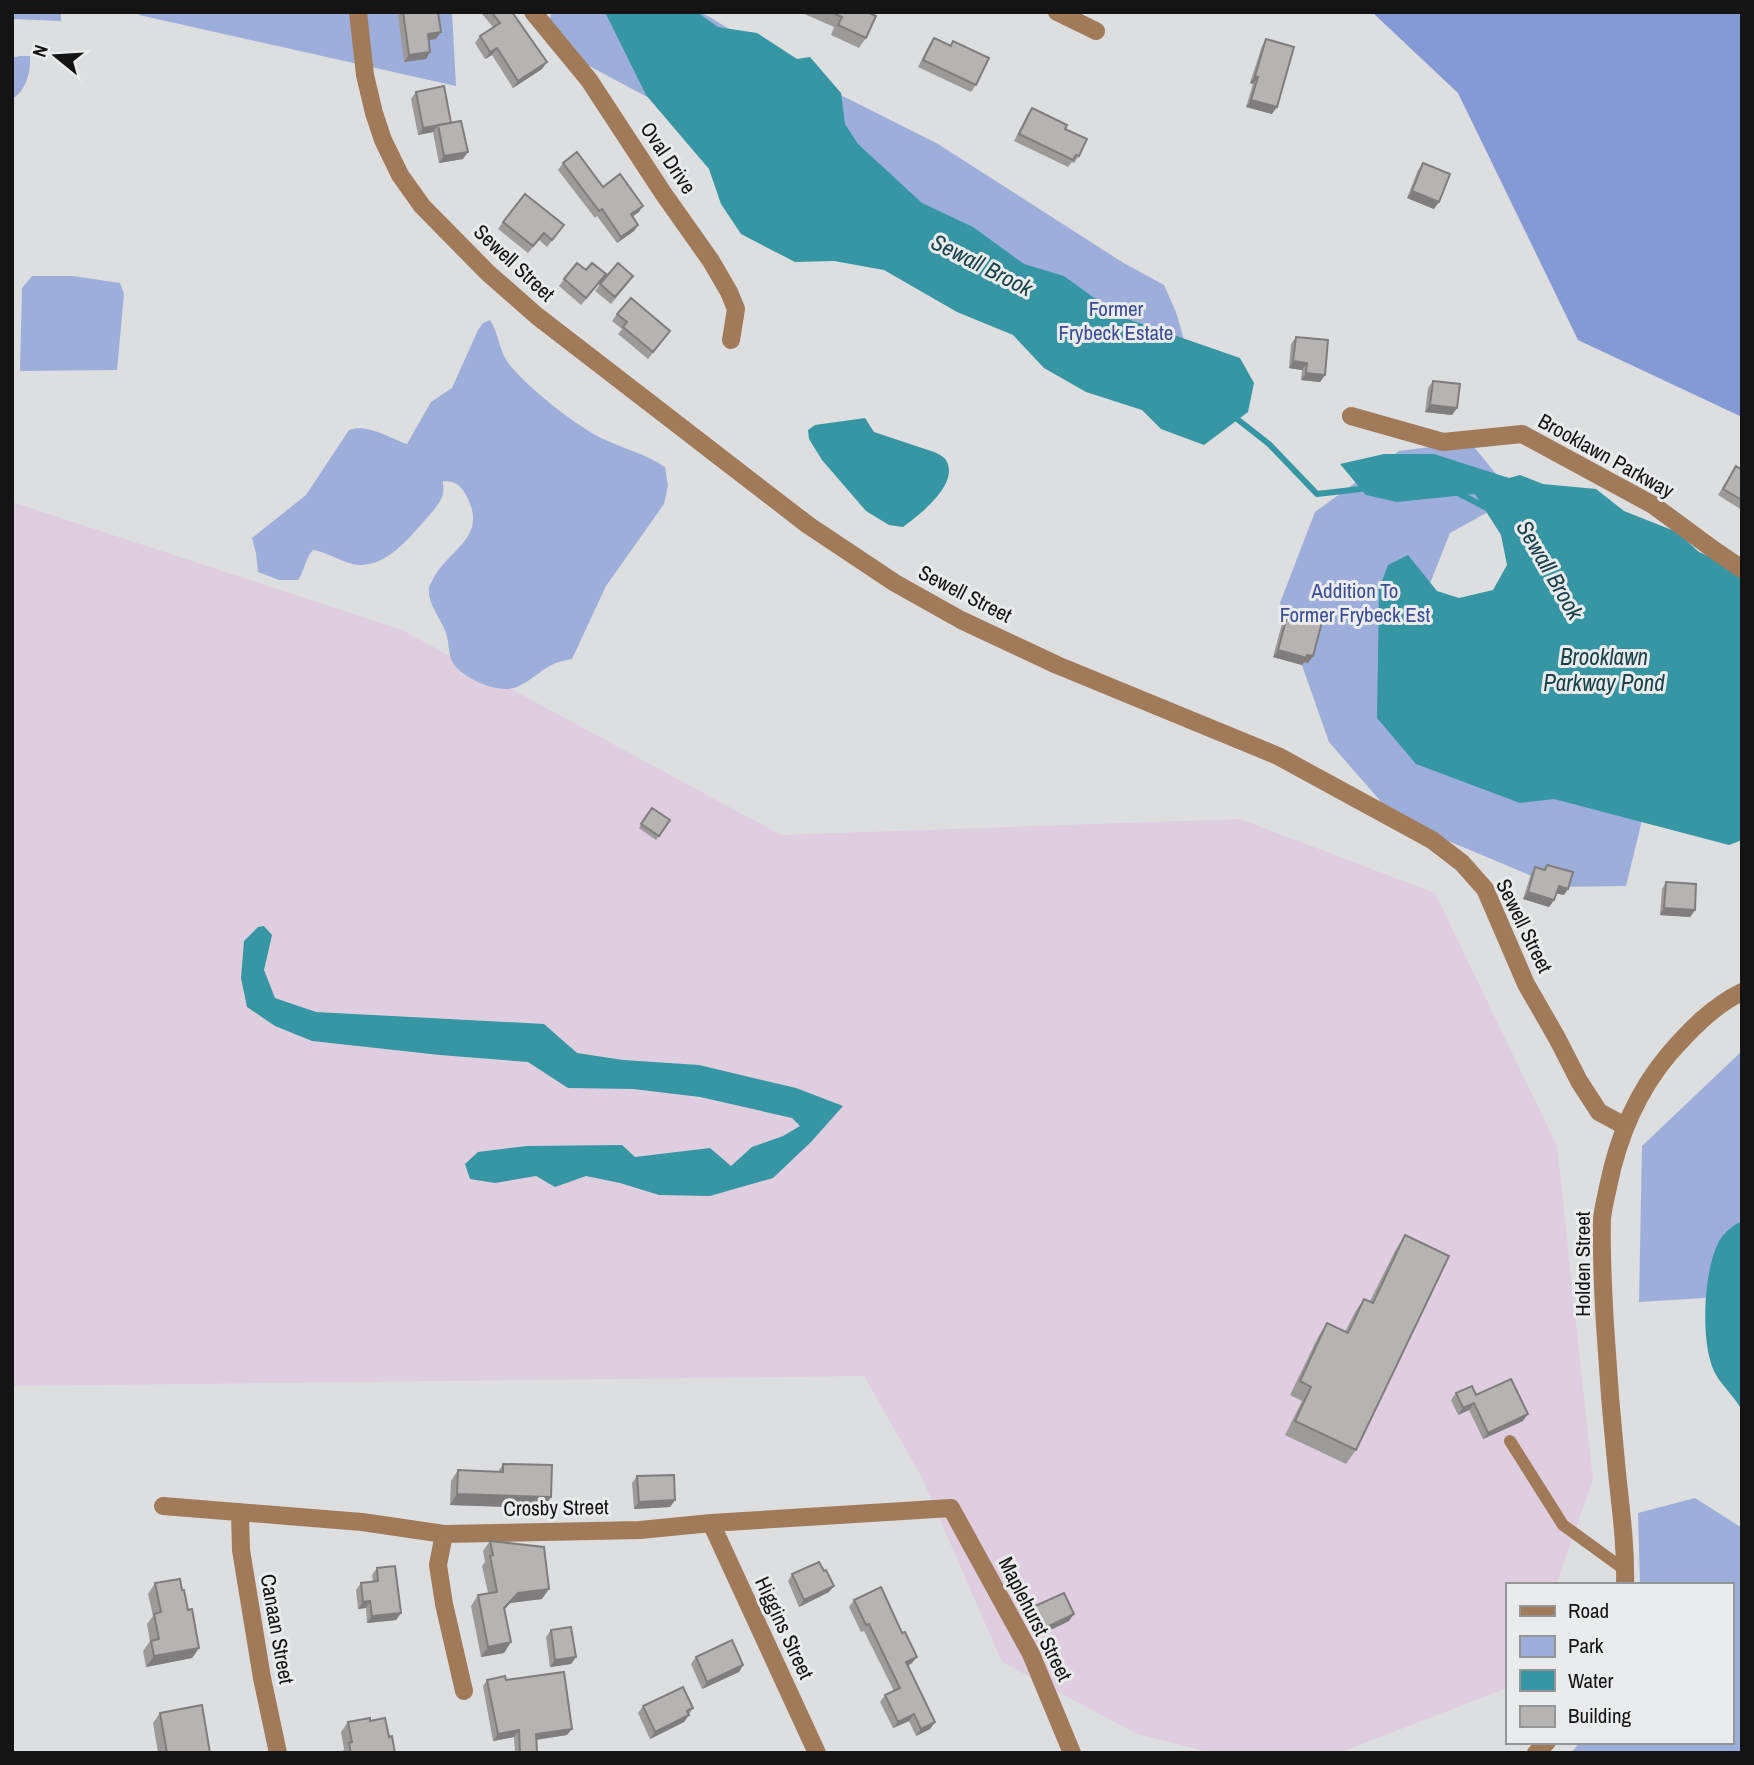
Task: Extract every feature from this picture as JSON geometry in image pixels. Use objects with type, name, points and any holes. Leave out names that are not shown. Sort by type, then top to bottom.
[{"type":"street","name":"Sewell Street","points":[[358,12],[365,75],[374,113],[383,140],[400,175],[422,206],[537,316],[808,525],[895,583],[961,620],[1057,665],[1278,755],[1432,840],[1462,863],[1485,888],[1526,984],[1579,1081],[1599,1112],[1625,1126]]},
{"type":"street","name":"Oval Drive","points":[[533,12],[589,79],[711,261],[736,309],[731,340]]},
{"type":"street","points":[[1057,12],[1096,31]]},
{"type":"street","name":"Brooklawn Parkway","points":[[1351,416],[1443,442],[1522,434],[1653,505],[1742,569]]},
{"type":"street","name":"Holden Street","points":[[1625,1578],[1624,1540],[1610,1405],[1602,1216],[1612,1167],[1634,1104],[1656,1069],[1680,1041],[1727,999],[1742,992]]},
{"type":"street","name":"Crosby Street","points":[[163,1506],[362,1522],[444,1534],[640,1530],[711,1522],[951,1508]]},
{"type":"street","name":"Maplehurst Street","points":[[951,1508],[1031,1654],[1072,1753]]},
{"type":"street","name":"Canaan Street","points":[[240,1512],[241,1550],[262,1678],[278,1753]]},
{"type":"street","name":"Higgins Street","points":[[711,1522],[817,1753]]},
{"type":"street","points":[[444,1534],[438,1565],[464,1691]]},
{"type":"lane","points":[[1510,1441],[1563,1525],[1625,1578]]},
{"type":"shaded area","points":[[1372,12],[1742,12],[1742,417],[1578,340],[1458,93]]},
{"type":"shaded area","points":[[12,502],[402,630],[781,835],[1240,819],[1435,893],[1557,1146],[1593,1480],[1557,1583],[1506,1583],[1506,1688],[1339,1753],[1212,1753],[1137,1734],[1002,1662],[921,1476],[864,1376],[12,1386]]},
{"type":"green space","points":[[12,12],[61,12],[61,21],[12,19]]},
{"type":"green space","points":[[140,12],[452,12],[456,86],[139,15]]},
{"type":"green space","name":"Former Frybeck Estate","points":[[551,12],[699,12],[805,77],[938,144],[1122,262],[1164,285],[1185,343],[1182,367],[788,172],[546,43]]},
{"type":"green space","points":[[30,56],[30,68],[24,86],[12,99],[12,58]]},
{"type":"green space","points":[[32,276],[73,276],[120,283],[124,294],[117,370],[20,371],[22,288]]},
{"type":"green space","points":[[490,320],[506,359],[527,383],[590,432],[665,467],[668,486],[664,504],[606,586],[572,659],[550,666],[519,686],[505,689],[490,687],[474,680],[454,665],[446,632],[430,598],[429,587],[433,579],[464,542],[473,523],[467,497],[458,484],[443,481],[442,497],[426,519],[397,549],[370,564],[354,564],[313,550],[298,580],[279,580],[258,572],[252,538],[306,495],[349,430],[364,428],[407,444],[431,402],[452,388],[478,330],[483,323]]},
{"type":"green space","name":"Addition To Former Frybeck Est","points":[[1470,442],[1515,497],[1450,533],[1427,591],[1647,800],[1626,886],[1558,887],[1396,819],[1329,742],[1280,603],[1315,512],[1399,451]]},
{"type":"green space","points":[[1742,1051],[1742,1254],[1721,1297],[1639,1302],[1642,1146]]},
{"type":"green space","points":[[1695,1498],[1742,1528],[1742,1753],[1571,1753],[1578,1744],[1733,1744],[1733,1583],[1640,1583],[1638,1513]]},
{"type":"water","name":"Former Frybeck Estate","points":[[605,12],[697,12],[718,27],[757,33],[797,59],[810,57],[841,93],[845,124],[858,144],[922,203],[973,227],[1024,264],[1064,276],[1119,316],[1240,358],[1254,383],[1248,412],[1204,445],[1161,429],[1142,410],[1086,392],[1044,368],[1013,335],[957,312],[884,270],[834,261],[795,262],[741,234],[721,204],[709,169],[646,95]]},
{"type":"water","points":[[865,418],[874,432],[934,452],[947,462],[949,471],[942,490],[903,527],[889,525],[866,511],[822,460],[809,439],[808,430],[815,425]]},
{"type":"water","name":"Brooklawn Parkway Pond","points":[[1384,454],[1434,454],[1509,478],[1520,475],[1543,484],[1596,489],[1624,511],[1677,532],[1699,552],[1742,573],[1742,840],[1729,845],[1554,799],[1520,803],[1416,764],[1377,718],[1379,589],[1388,565],[1408,555],[1437,591],[1459,598],[1493,590],[1507,565],[1501,535],[1475,494],[1397,502],[1366,495],[1340,464]]},
{"type":"water","points":[[264,926],[272,935],[264,970],[275,998],[316,1012],[544,1024],[577,1053],[623,1060],[699,1065],[796,1088],[843,1106],[811,1142],[773,1178],[710,1196],[659,1195],[586,1176],[555,1187],[536,1176],[495,1183],[470,1179],[465,1164],[478,1152],[527,1146],[622,1145],[635,1157],[710,1148],[731,1166],[752,1147],[783,1136],[800,1126],[792,1118],[700,1097],[633,1089],[568,1088],[528,1062],[312,1041],[275,1026],[247,1007],[241,978],[244,941],[258,927]]},
{"type":"water","points":[[1742,1221],[1742,1411],[1714,1371],[1705,1324],[1707,1285],[1715,1251],[1725,1233]]},
{"type":"building","points":[[403,12],[438,12],[441,32],[428,34],[430,52],[409,55]]},
{"type":"building","points":[[491,12],[512,12],[547,62],[518,81],[497,48],[490,52],[480,36],[500,23]]},
{"type":"building","points":[[831,12],[870,12],[876,16],[866,38],[838,25],[842,17]]},
{"type":"building","points":[[934,38],[951,46],[953,41],[989,58],[976,85],[923,60]]},
{"type":"building","points":[[1266,39],[1294,47],[1277,107],[1251,100]]},
{"type":"building","points":[[444,86],[451,123],[423,128],[416,92]]},
{"type":"building","points":[[1032,108],[1067,125],[1065,129],[1087,139],[1079,156],[1076,155],[1073,160],[1019,134]]},
{"type":"building","points":[[461,121],[468,152],[444,156],[438,125]]},
{"type":"building","points":[[577,152],[603,187],[620,174],[643,206],[631,214],[638,225],[621,237],[602,209],[599,211],[563,163]]},
{"type":"building","points":[[1423,163],[1450,174],[1439,202],[1412,191]]},
{"type":"building","points":[[525,194],[564,225],[552,240],[544,233],[533,246],[503,222]]},
{"type":"building","points":[[577,263],[586,270],[592,263],[606,274],[586,298],[564,279]]},
{"type":"building","points":[[618,263],[633,276],[615,297],[600,284]]},
{"type":"building","points":[[631,298],[670,331],[653,352],[623,327],[627,322],[617,314]]},
{"type":"building","points":[[1296,337],[1328,340],[1325,375],[1306,373],[1307,363],[1293,361]]},
{"type":"building","points":[[1433,381],[1460,384],[1457,408],[1430,405]]},
{"type":"building","points":[[1736,466],[1742,470],[1742,500],[1723,489]]},
{"type":"building","points":[[1288,613],[1322,622],[1313,656],[1307,655],[1307,658],[1278,650]]},
{"type":"building","points":[[652,808],[670,820],[659,836],[641,824]]},
{"type":"building","points":[[1547,865],[1573,872],[1568,889],[1559,886],[1554,900],[1528,892],[1535,867],[1545,870]]},
{"type":"building","points":[[1666,882],[1696,884],[1695,910],[1664,908]]},
{"type":"building","points":[[1405,1235],[1449,1256],[1356,1450],[1295,1421],[1311,1387],[1300,1381],[1327,1323],[1348,1333],[1364,1299],[1373,1303]]},
{"type":"building","points":[[1511,1379],[1528,1414],[1488,1433],[1474,1403],[1463,1408],[1456,1393],[1472,1386],[1476,1395]]},
{"type":"building","points":[[503,1464],[552,1465],[551,1497],[457,1494],[458,1470],[503,1472]]},
{"type":"building","points":[[674,1475],[675,1500],[639,1502],[637,1476]]},
{"type":"building","points":[[490,1541],[544,1547],[549,1589],[518,1593],[504,1608],[511,1642],[488,1647],[478,1595],[497,1592]]},
{"type":"building","points":[[819,1562],[834,1586],[804,1600],[792,1574]]},
{"type":"building","points":[[395,1566],[401,1613],[372,1616],[370,1601],[363,1602],[361,1583],[378,1581],[377,1568]]},
{"type":"building","points":[[180,1579],[188,1610],[192,1609],[199,1648],[154,1656],[151,1641],[159,1639],[154,1614],[161,1612],[155,1583]]},
{"type":"building","points":[[881,1587],[902,1633],[905,1632],[917,1657],[906,1662],[935,1722],[921,1729],[914,1714],[898,1722],[885,1695],[900,1688],[869,1624],[866,1625],[854,1600]]},
{"type":"building","points":[[1064,1593],[1074,1614],[1045,1628],[1035,1606]]},
{"type":"building","points":[[571,1627],[576,1657],[555,1660],[551,1630]]},
{"type":"building","points":[[732,1640],[743,1665],[707,1682],[696,1657]]},
{"type":"building","points":[[564,1672],[572,1729],[536,1734],[537,1753],[520,1753],[519,1730],[498,1734],[487,1680],[505,1676],[506,1680]]},
{"type":"building","points":[[683,1687],[693,1708],[687,1711],[689,1715],[655,1732],[643,1706]]},
{"type":"building","points":[[202,1705],[210,1753],[167,1753],[160,1713]]},
{"type":"building","points":[[370,1718],[370,1721],[385,1718],[395,1753],[351,1753],[348,1722]]},
{"type":"waterway","name":"Sewall Brook","points":[[1232,415],[1269,444],[1317,494],[1369,488]]},
{"type":"waterway","name":"Sewall Brook","points":[[1456,492],[1487,508]]}]
